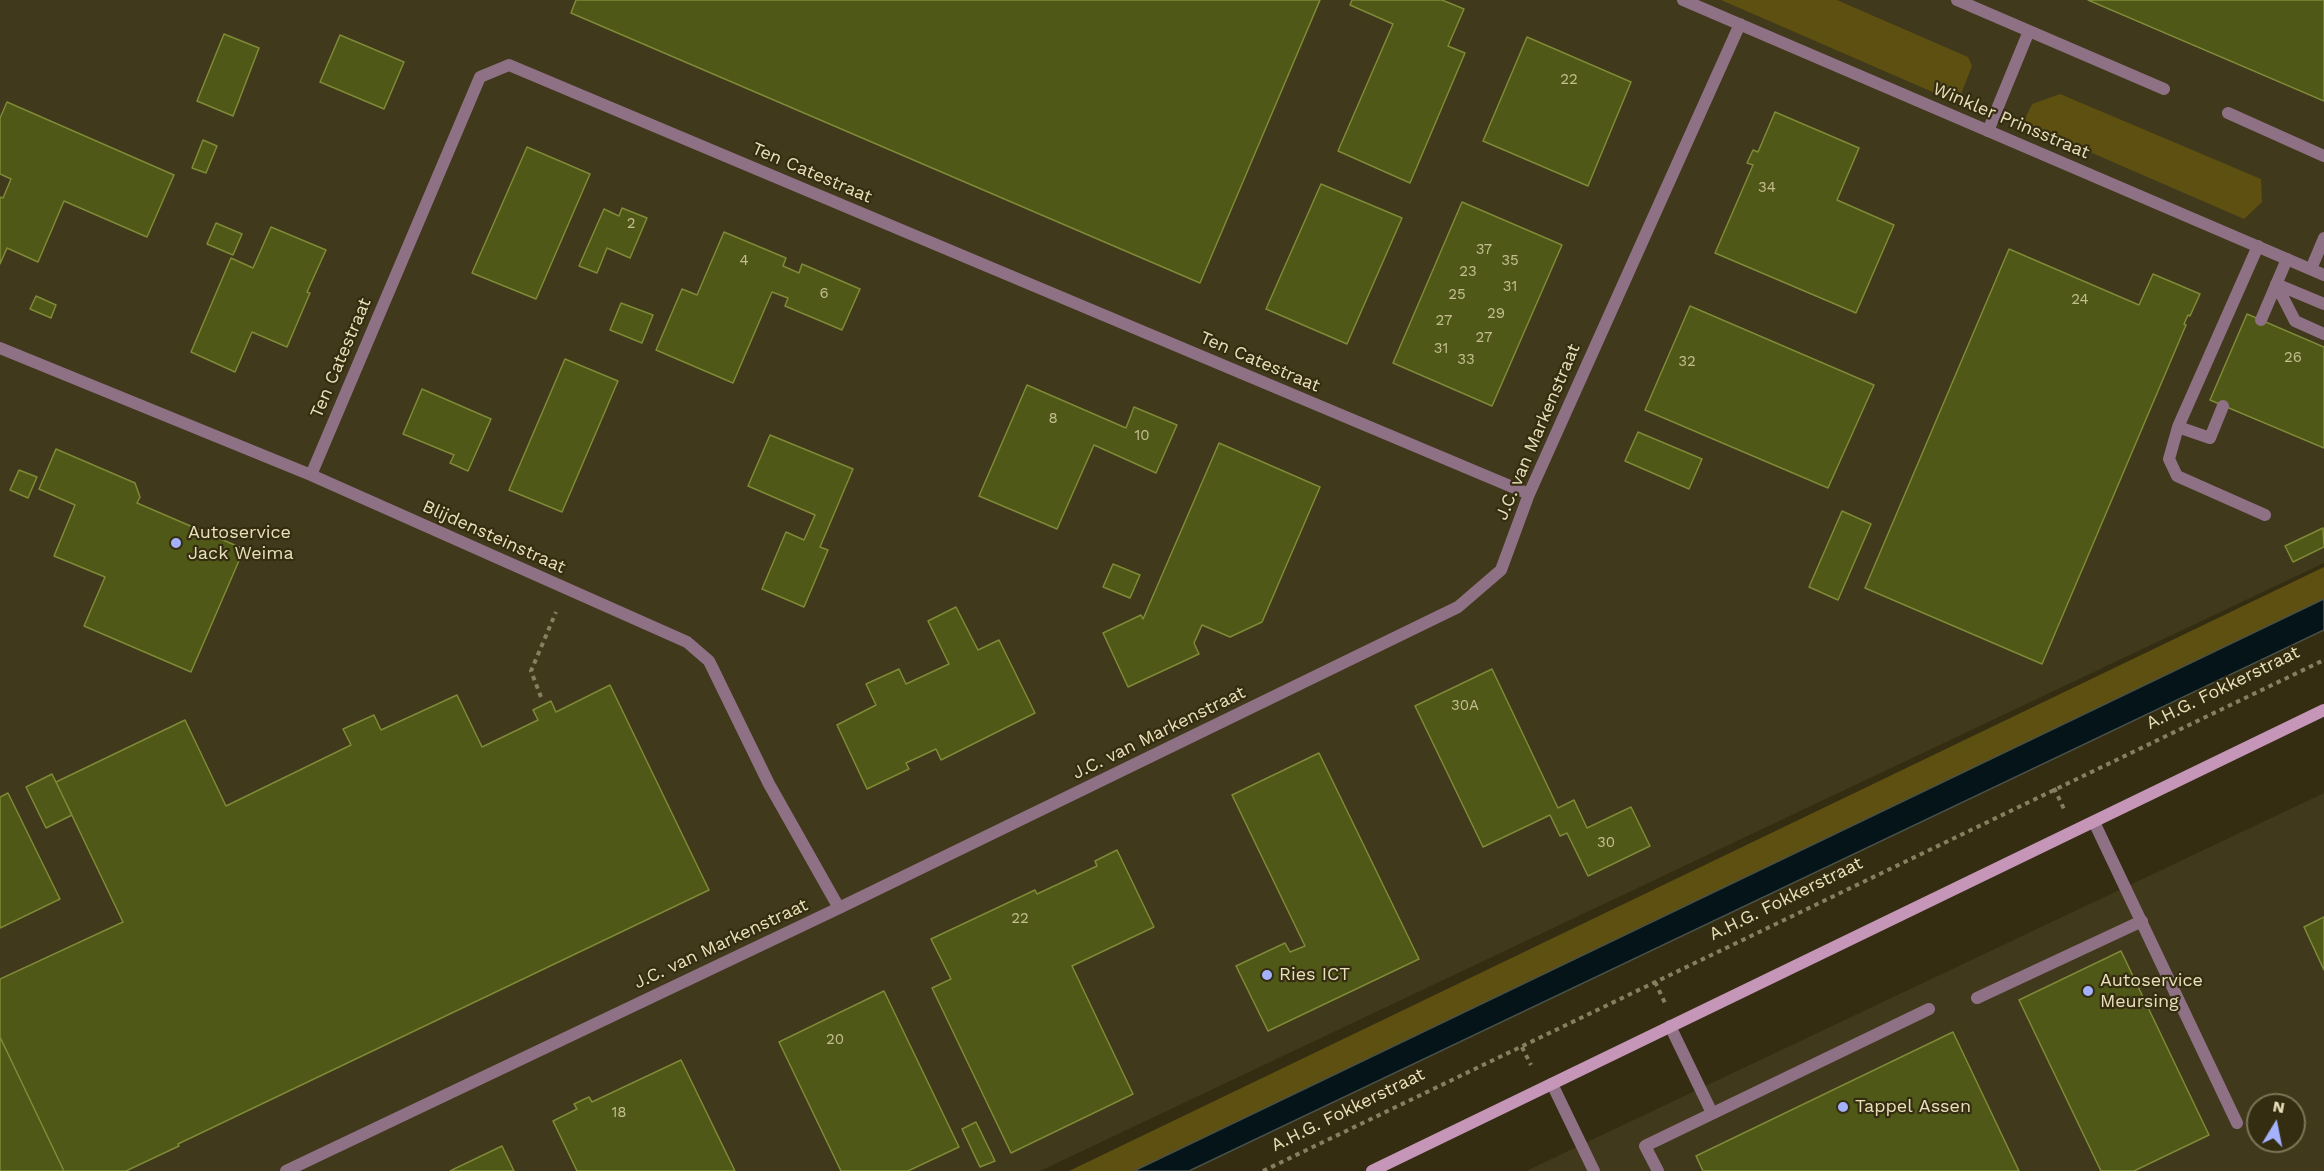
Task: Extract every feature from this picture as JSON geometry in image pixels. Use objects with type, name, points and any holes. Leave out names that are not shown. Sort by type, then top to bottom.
[{"type":"street","name":"Winkler Prinsstraat","points":[[1683,0],[2324,275]]},
{"type":"street","points":[[1957,0],[2164,89]]},
{"type":"street","name":"J.C. van Markenstraat","points":[[286,1171],[839,908],[1458,607],[1501,570],[1528,494],[1740,24]]},
{"type":"street","points":[[1988,131],[2029,31]]},
{"type":"street","name":"Ten Catestraat","points":[[311,475],[480,77],[508,65],[1528,494]]},
{"type":"street","points":[[2228,113],[2324,156]]},
{"type":"street","points":[[2311,269],[2324,238]]},
{"type":"street","points":[[2258,246],[2178,427],[2169,459],[2177,476],[2265,515]]},
{"type":"street","points":[[2261,320],[2287,259]]},
{"type":"street","points":[[2277,284],[2324,304]]},
{"type":"street","points":[[2277,284],[2295,321],[2324,334]]},
{"type":"street","name":"Blijdensteinstraat","points":[[0,348],[311,475],[687,642],[709,661],[769,784],[839,908]]},
{"type":"street","points":[[2178,427],[2210,438],[2223,405]]},
{"type":"street","points":[[1372,1171],[2324,710]]},
{"type":"street","points":[[2094,822],[2237,1123]]},
{"type":"street","points":[[1977,998],[2142,921]]},
{"type":"street","points":[[1658,1171],[1645,1146],[1929,1009]]},
{"type":"street","points":[[1670,1026],[1712,1113]]},
{"type":"street","points":[[1552,1084],[1594,1171]]},
{"type":"path","points":[[541,698],[531,671],[567,589]]},
{"type":"path","name":"A.H.G. Fokkerstraat","points":[[1263,1171],[2054,788],[2324,660]]},
{"type":"path","points":[[2054,788],[2065,811]]},
{"type":"path","points":[[1655,982],[1664,1002]]},
{"type":"path","points":[[1522,1047],[1531,1065]]},
{"type":"shaded area","points":[[0,0],[2324,0],[2324,563],[1040,1171],[0,1171]]},
{"type":"shaded area","points":[[1721,0],[1837,0],[1968,57],[1972,66],[1961,94],[1951,100]]},
{"type":"shaded area","points":[[2060,94],[2261,179],[2262,202],[2244,219],[2023,123],[2032,104]]},
{"type":"shaded area","points":[[2324,567],[2324,599],[1134,1171],[1069,1171]]},
{"type":"shaded area","points":[[2324,599],[2324,630],[1189,1171],[1134,1171]]},
{"type":"shaded area","points":[[2324,793],[2324,1171],[1526,1171]]},
{"type":"building","points":[[576,0],[1320,0],[1200,283],[571,13]]},
{"type":"building","points":[[1352,0],[1442,0],[1464,9],[1448,46],[1465,53],[1410,183],[1338,151],[1393,24],[1350,5]]},
{"type":"building","points":[[2088,0],[2324,0],[2324,101]]},
{"type":"building","points":[[224,34],[259,48],[233,116],[197,101]]},
{"type":"building","points":[[340,35],[404,62],[384,109],[320,82]]},
{"type":"building","points":[[1527,37],[1631,82],[1588,186],[1483,141]]},
{"type":"building","points":[[7,102],[174,175],[147,237],[64,201],[38,262],[7,248],[0,264],[0,197],[3,198],[11,179],[0,174],[0,118]]},
{"type":"building","points":[[1775,112],[1859,148],[1837,200],[1894,225],[1856,313],[1715,253],[1753,165],[1747,163],[1753,150],[1758,152]]},
{"type":"building","points":[[203,140],[217,146],[206,173],[192,168]]},
{"type":"building","points":[[527,147],[590,174],[536,299],[472,273]]},
{"type":"building","points":[[1321,184],[1402,218],[1347,344],[1266,309]]},
{"type":"building","points":[[1462,202],[1562,245],[1492,406],[1393,363]]},
{"type":"building","points":[[622,208],[647,218],[630,258],[607,248],[597,273],[579,266],[604,209],[619,216]]},
{"type":"building","points":[[216,223],[242,234],[233,255],[207,244]]},
{"type":"building","points":[[271,227],[326,250],[307,292],[310,293],[287,347],[252,332],[235,372],[191,352],[231,258],[253,268]]},
{"type":"building","points":[[724,232],[786,258],[783,266],[799,273],[802,264],[860,289],[842,330],[785,306],[788,298],[772,292],[733,383],[656,350],[682,289],[697,295]]},
{"type":"building","points":[[2009,249],[2139,305],[2153,274],[2200,294],[2184,324],[2186,325],[2042,664],[1865,588]]},
{"type":"building","points":[[36,296],[56,305],[51,318],[30,309]]},
{"type":"building","points":[[621,303],[653,315],[642,343],[610,330]]},
{"type":"building","points":[[1690,306],[1874,385],[1828,488],[1645,410]]},
{"type":"building","points":[[2247,314],[2324,347],[2324,448],[2210,400]]},
{"type":"building","points":[[565,359],[618,381],[562,512],[509,490]]},
{"type":"building","points":[[1027,385],[1126,428],[1134,407],[1177,425],[1156,473],[1094,445],[1057,529],[979,496]]},
{"type":"building","points":[[422,389],[491,419],[468,471],[450,463],[454,455],[403,434]]},
{"type":"building","points":[[1638,432],[1702,459],[1689,489],[1625,461]]},
{"type":"building","points":[[770,435],[853,469],[820,547],[828,550],[804,607],[762,589],[786,532],[804,540],[815,515],[748,486]]},
{"type":"building","points":[[1219,443],[1320,487],[1262,622],[1230,637],[1202,625],[1194,643],[1199,654],[1128,687],[1103,633],[1141,615],[1143,619]]},
{"type":"building","points":[[56,449],[135,483],[140,497],[137,503],[244,549],[191,672],[84,626],[105,577],[54,556],[75,505],[39,489]]},
{"type":"building","points":[[19,470],[37,477],[28,498],[10,490]]},
{"type":"building","points":[[1842,511],[1871,524],[1838,600],[1809,587]]},
{"type":"building","points":[[2323,528],[2324,547],[2293,562],[2285,546]]},
{"type":"building","points":[[1113,564],[1140,575],[1130,598],[1103,587]]},
{"type":"building","points":[[956,607],[978,650],[999,640],[1035,713],[941,760],[936,749],[906,763],[909,769],[867,789],[837,725],[876,705],[866,684],[899,669],[906,684],[949,664],[928,621]]},
{"type":"building","points":[[1492,669],[1558,808],[1574,800],[1587,828],[1631,807],[1650,846],[1588,876],[1567,833],[1560,836],[1550,815],[1483,847],[1415,706]]},
{"type":"building","points":[[610,685],[709,890],[126,1171],[64,1171],[0,1037],[0,979],[123,922],[56,782],[185,720],[226,806],[351,745],[343,729],[374,715],[381,730],[457,695],[482,747],[538,720],[533,710],[551,701],[556,712]]},
{"type":"building","points":[[1319,753],[1419,959],[1268,1031],[1236,966],[1285,943],[1290,952],[1305,946],[1232,795]]},
{"type":"building","points":[[52,774],[72,815],[46,828],[26,787]]},
{"type":"building","points":[[8,793],[60,899],[0,928],[0,797]]},
{"type":"building","points":[[1117,850],[1154,927],[1072,966],[1133,1094],[1011,1153],[932,988],[951,979],[931,939],[1035,890],[1037,894],[1097,866],[1095,861]]},
{"type":"building","points":[[2324,917],[2324,970],[2304,927]]},
{"type":"building","points":[[2121,951],[2209,1135],[2134,1171],[2101,1171],[2019,1000]]},
{"type":"building","points":[[884,991],[959,1147],[908,1171],[841,1171],[779,1042]]},
{"type":"building","points":[[1953,1032],[2019,1171],[1703,1171],[1696,1156]]},
{"type":"building","points":[[0,1037],[64,1171],[0,1171]]},
{"type":"building","points":[[681,1060],[735,1171],[577,1171],[553,1121],[577,1109],[574,1104],[589,1097],[592,1102]]},
{"type":"building","points":[[976,1122],[995,1161],[980,1167],[962,1129]]},
{"type":"building","points":[[502,1146],[514,1171],[450,1171]]},
{"type":"place","name":"Autoservice Jack Weima","points":[[176,543]]},
{"type":"place","name":"Ries ICT","points":[[1267,975]]},
{"type":"place","name":"Autoservice Meursing","points":[[2088,991]]},
{"type":"place","name":"Tappel Assen","points":[[1843,1107]]}]
